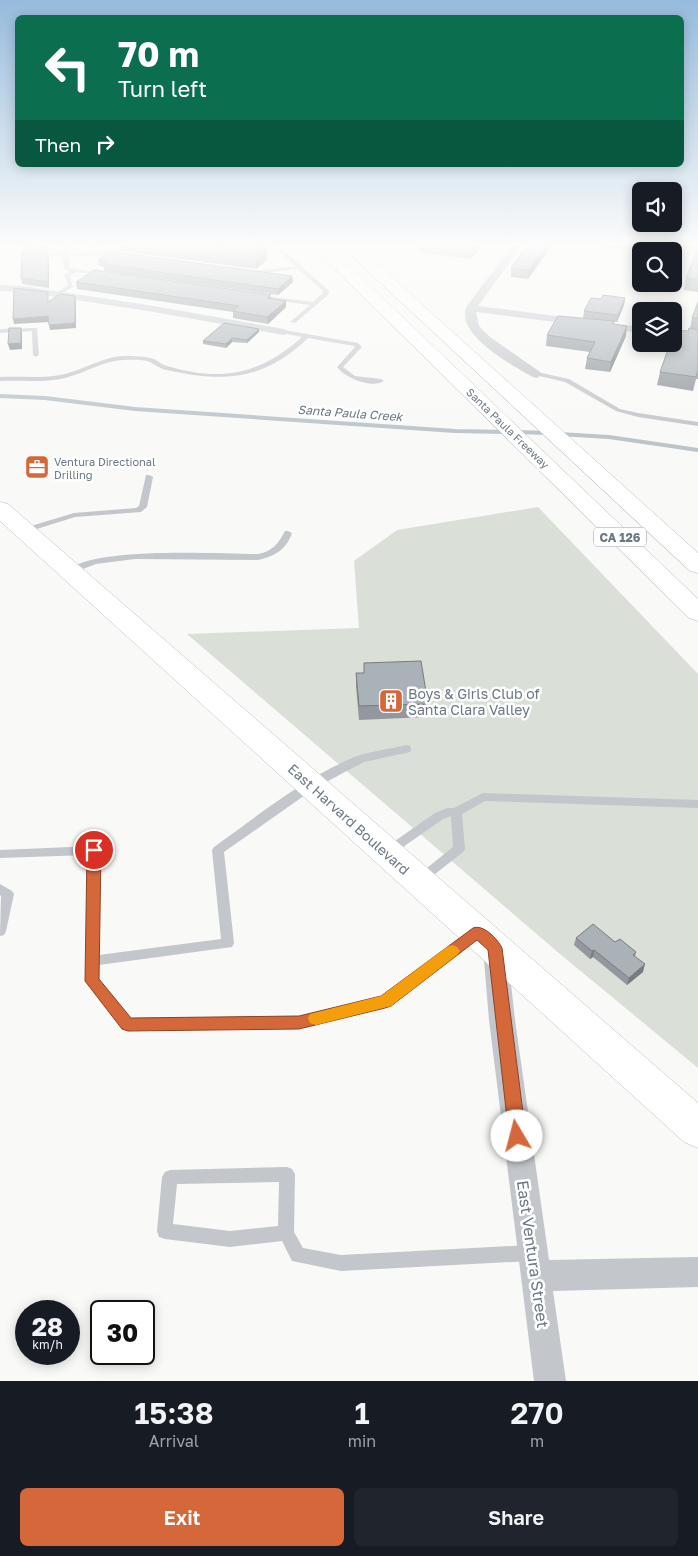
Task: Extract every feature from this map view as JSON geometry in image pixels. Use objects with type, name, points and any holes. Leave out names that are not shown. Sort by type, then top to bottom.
[{"type":"main road","name":"Santa Paula Freeway","points":[[384,308],[698,612]]},
{"type":"main road","name":"Santa Paula Freeway","points":[[416,308],[698,566]]},
{"type":"main road","name":"East Harvard Boulevard","points":[[0,507],[24,531],[698,1129]]},
{"type":"street","points":[[141,308],[284,332]]},
{"type":"street","points":[[472,308],[470,320],[476,330],[522,367],[537,374]]},
{"type":"street","points":[[475,308],[632,329]]},
{"type":"street","name":"East Ventura Street","points":[[486,940],[502,1020],[550,1381]]},
{"type":"street","points":[[534,1265],[698,1272]]},
{"type":"lane","points":[[293,322],[309,308]]},
{"type":"lane","points":[[0,330],[35,329],[36,355]]},
{"type":"lane","points":[[284,332],[356,344],[359,347],[340,367],[342,371],[356,378],[381,381]]},
{"type":"lane","points":[[0,379],[70,375],[118,358],[152,361],[162,367],[197,375],[244,374],[277,362],[305,336]]},
{"type":"lane","points":[[537,374],[567,380],[618,410],[698,424]]},
{"type":"lane","points":[[24,531],[74,515],[138,510],[143,507],[149,477]]},
{"type":"lane","points":[[70,571],[94,562],[136,556],[268,556],[279,550],[285,543],[288,533]]},
{"type":"lane","points":[[92,961],[228,943],[218,850],[311,786],[361,759],[406,749]]},
{"type":"lane","points":[[386,853],[439,816],[447,812],[456,812],[483,797],[698,804]]},
{"type":"lane","points":[[418,881],[459,849],[456,812]]},
{"type":"lane","points":[[0,854],[94,850],[92,981],[128,1024],[299,1022],[385,1002],[486,940]]},
{"type":"lane","points":[[0,889],[8,894],[0,931]]},
{"type":"lane","points":[[286,1233],[230,1239],[166,1231],[170,1177],[287,1174],[286,1233],[298,1255],[341,1263],[534,1265]]},
{"type":"shaded area","points":[[538,507],[698,674],[698,1068],[560,954],[187,634],[359,628],[354,561],[397,530]]},
{"type":"building","points":[[13,308],[75,308],[75,323],[49,325],[48,316],[13,319]]},
{"type":"building","points":[[236,308],[277,308],[267,317],[233,311]]},
{"type":"building","points":[[585,308],[621,308],[618,315],[584,311]]},
{"type":"building","points":[[696,308],[698,308],[698,318],[692,318]]},
{"type":"building","points":[[558,316],[614,321],[613,324],[627,326],[611,362],[587,358],[595,342],[547,335]]},
{"type":"building","points":[[224,323],[259,329],[247,340],[232,338],[226,344],[203,341]]},
{"type":"building","points":[[9,328],[21,328],[21,343],[8,344]]},
{"type":"building","points":[[689,328],[698,330],[698,370],[696,377],[660,372],[667,352],[682,352],[682,331],[688,331]]},
{"type":"building","name":"Boys & Girls Club of Santa Clara Valley","points":[[421,661],[428,704],[359,706],[356,673],[364,673],[364,663]]},
{"type":"building","points":[[593,924],[615,942],[620,939],[636,952],[633,955],[645,964],[629,978],[576,938]]},
{"type":"waterway","name":"Santa Paula Creek","points":[[0,396],[45,398],[135,409],[455,431],[506,432]]},
{"type":"waterway","name":"Santa Paula Creek","points":[[517,432],[548,433]]},
{"type":"waterway","name":"Santa Paula Creek","points":[[559,434],[609,437],[698,450]]},
{"type":"slow traffic","points":[[316,1018],[385,1002],[452,951]]},
{"type":"place","name":"Ventura Directional Drilling","points":[[37,467]]},
{"type":"place","name":"Boys & Girls Club of Santa Clara Valley","points":[[391,701]]},
{"type":"route","points":[[94,850],[92,981],[128,1024],[299,1022],[385,1002],[478,932],[495,948],[517,1136]]}]
